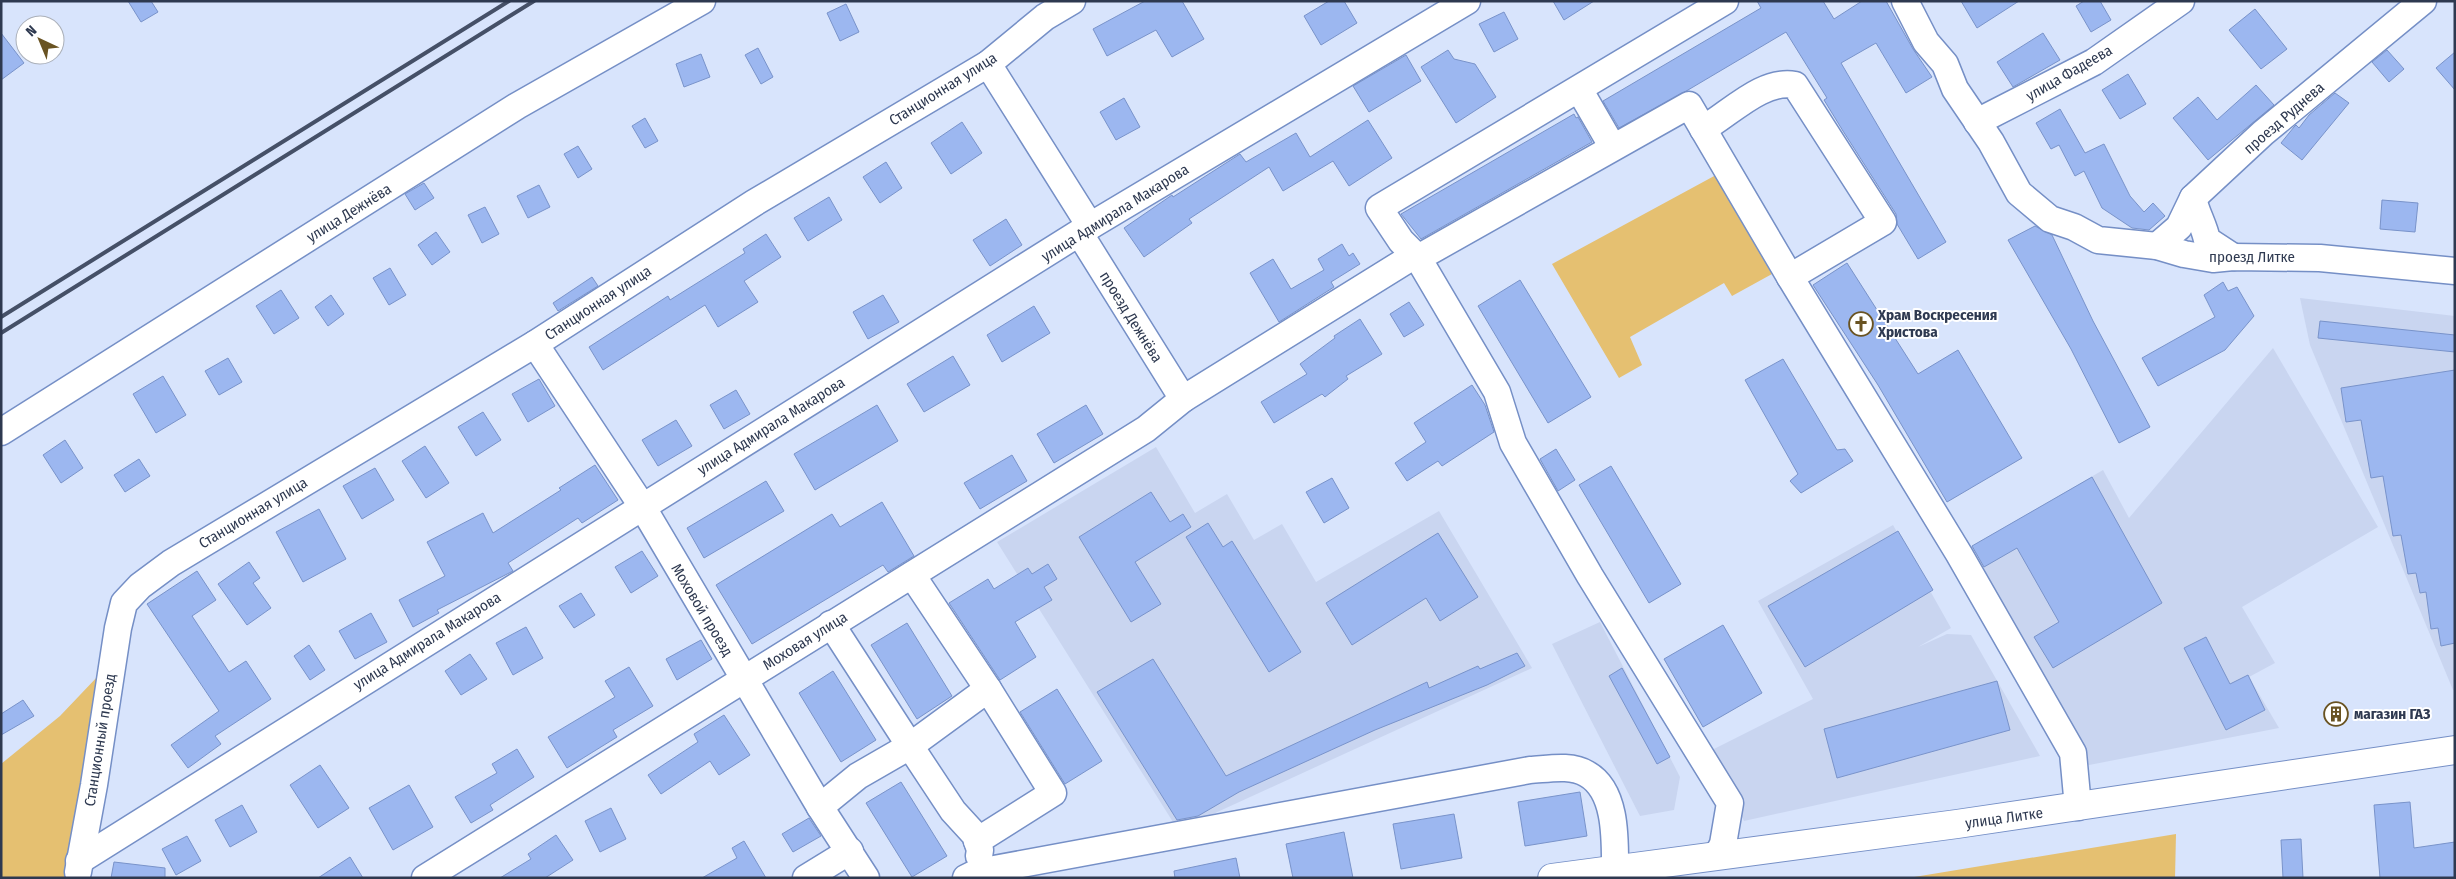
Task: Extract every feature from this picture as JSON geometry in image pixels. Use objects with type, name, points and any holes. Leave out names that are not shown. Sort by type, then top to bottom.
[{"type":"main road","name":"улица Литке","points":[[1552,878],[2078,807],[2455,750]]},
{"type":"street","name":"улица Дежнёва","points":[[1,432],[517,106],[702,1]]},
{"type":"street","name":"Станционная улица","points":[[124,603],[140,586],[171,563],[535,344],[746,208],[988,64],[1045,17],[1072,1]]},
{"type":"street","name":"улица Адмирала Макарова","points":[[78,869],[642,506],[1085,230],[1467,1]]},
{"type":"street","points":[[1717,856],[1723,844],[1730,803],[1590,576],[1518,452],[1497,392],[1418,258],[1401,241],[1379,208],[1725,1]]},
{"type":"street","name":"проезд Литке","points":[[1905,1],[1926,42],[1945,64],[1955,88],[2019,193],[2050,219],[2074,227],[2098,240],[2157,246],[2184,254],[2213,259],[2232,257],[2320,258],[2455,271]]},
{"type":"street","name":"улица Фадеева","points":[[1977,122],[2094,62],[2181,1]]},
{"type":"street","name":"проезд Руднева","points":[[2157,246],[2178,227],[2193,198],[2263,133],[2423,1]]},
{"type":"street","name":"проезд Дежнёва","points":[[988,64],[1183,399]]},
{"type":"street","points":[[1790,277],[1882,222],[1795,85],[1783,83],[1767,88],[1703,129],[1790,277],[1958,554],[2073,753],[2078,807]]},
{"type":"street","points":[[1579,89],[1612,146]]},
{"type":"street","name":"Моховая улица","points":[[424,878],[1146,429],[1183,399],[1286,338],[1407,260],[1418,258],[1612,146],[1689,105],[1703,129]]},
{"type":"street","points":[[2193,198],[2195,209],[2204,224],[2207,240],[2232,257]]},
{"type":"street","name":"Моховой проезд","points":[[535,344],[642,506],[820,807],[866,878]]},
{"type":"street","points":[[912,574],[988,689],[1053,793],[977,841]]},
{"type":"street","name":"Станционный проезд","points":[[78,869],[94,785],[118,628],[124,603]]},
{"type":"street","points":[[831,624],[953,811],[975,835],[980,850],[972,875],[1530,770],[1566,768],[1588,774],[1606,793],[1615,844],[1615,870]]},
{"type":"street","points":[[820,807],[858,776],[910,746],[988,689]]},
{"type":"street","points":[[806,878],[850,851]]},
{"type":"shaded area","points":[[1716,175],[1772,274],[1732,296],[1724,283],[1630,337],[1642,365],[1619,378],[1552,264]]},
{"type":"shaded area","points":[[2300,298],[2455,316],[2455,690],[2453,690],[2310,345]]},
{"type":"shaded area","points":[[2273,348],[2378,527],[2242,607],[2275,663],[2249,677],[2279,728],[2084,766],[1959,554],[2103,470],[2129,518]]},
{"type":"shaded area","points":[[1156,447],[1195,513],[1227,494],[1254,540],[1282,524],[1316,582],[1439,511],[1532,668],[1178,830],[997,542]]},
{"type":"shaded area","points":[[1893,525],[1951,628],[1918,647],[1947,634],[1971,635],[2040,756],[1744,821],[1710,751],[1813,699],[1758,601]]},
{"type":"shaded area","points":[[1600,622],[1680,777],[1674,810],[1640,816],[1552,644]]},
{"type":"shaded area","points":[[99,675],[73,878],[1,878],[1,764],[60,716]]},
{"type":"shaded area","points":[[2176,834],[2175,878],[1908,878]]},
{"type":"building","points":[[128,1],[151,1],[158,12],[141,22]]},
{"type":"building","points":[[1145,1],[1182,1],[1204,39],[1172,57],[1156,30],[1107,56],[1093,29]]},
{"type":"building","points":[[1329,1],[1344,1],[1357,23],[1321,45],[1304,16]]},
{"type":"building","points":[[1553,1],[1594,1],[1564,20]]},
{"type":"building","points":[[1757,1],[1823,1],[1834,19],[1862,1],[1886,1],[1913,49],[1932,77],[1906,93],[1876,43],[1841,63],[1946,242],[1918,259],[1897,224],[1896,214],[1824,100],[1827,98],[1786,32],[1619,128],[1603,101],[1761,8]]},
{"type":"building","points":[[1961,1],[2019,1],[1977,28]]},
{"type":"building","points":[[2084,1],[2100,1],[2111,20],[2091,32],[2076,6]]},
{"type":"building","points":[[846,4],[859,32],[840,41],[827,13]]},
{"type":"building","points":[[2255,9],[2287,49],[2261,69],[2229,30]]},
{"type":"building","points":[[1504,12],[1518,39],[1494,52],[1479,24]]},
{"type":"building","points":[[1,33],[15,51],[15,65],[21,65],[1,80]]},
{"type":"building","points":[[2043,33],[2060,60],[2013,87],[1997,62]]},
{"type":"building","points":[[758,48],[773,77],[761,84],[745,55]]},
{"type":"building","points":[[1448,50],[1454,59],[1475,64],[1496,97],[1456,123],[1421,67]]},
{"type":"building","points":[[2387,50],[2404,69],[2389,82],[2372,62]]},
{"type":"building","points":[[2455,52],[2455,90],[2436,68]]},
{"type":"building","points":[[701,54],[710,77],[684,87],[676,64]]},
{"type":"building","points":[[1406,55],[1421,81],[1369,112],[1353,86]]},
{"type":"building","points":[[2128,74],[2146,104],[2120,119],[2102,90]]},
{"type":"building","points":[[2256,85],[2274,105],[2208,160],[2173,118],[2198,97],[2217,120]]},
{"type":"building","points":[[2335,93],[2349,103],[2302,160],[2281,143],[2296,125],[2299,128],[2309,115]]},
{"type":"building","points":[[1124,98],[1140,127],[1116,140],[1100,112]]},
{"type":"building","points":[[2060,109],[2085,153],[2104,144],[2130,196],[2144,212],[2153,203],[2165,216],[2149,230],[2132,228],[2102,208],[2084,171],[2075,176],[2059,145],[2051,149],[2036,123]]},
{"type":"building","points":[[1574,114],[1576,118],[1578,117],[1592,142],[1421,239],[1401,214]]},
{"type":"building","points":[[645,118],[658,141],[645,148],[632,126]]},
{"type":"building","points":[[1368,120],[1392,158],[1349,186],[1333,161],[1283,191],[1269,167],[1189,219],[1192,223],[1144,257],[1124,228],[1172,195],[1173,197],[1240,154],[1246,162],[1296,133],[1310,157]]},
{"type":"building","points":[[962,122],[982,153],[951,174],[931,143]]},
{"type":"building","points":[[578,146],[592,169],[578,178],[564,154]]},
{"type":"building","points":[[886,162],[902,188],[880,203],[863,177]]},
{"type":"building","points":[[424,183],[434,198],[415,210],[405,194]]},
{"type":"building","points":[[539,185],[550,207],[528,218],[517,196]]},
{"type":"building","points":[[829,197],[842,220],[808,241],[794,218]]},
{"type":"building","points":[[2382,200],[2418,203],[2415,232],[2380,229]]},
{"type":"building","points":[[485,207],[499,234],[482,243],[468,215]]},
{"type":"building","points":[[1006,219],[1022,245],[990,266],[973,240]]},
{"type":"building","points":[[2035,226],[2052,235],[2093,321],[2150,427],[2119,443],[2071,349],[2008,240]]},
{"type":"building","points":[[436,232],[450,252],[432,265],[418,245]]},
{"type":"building","points":[[766,234],[781,257],[744,281],[758,302],[718,327],[705,305],[603,370],[589,347],[668,296],[670,300],[745,253],[743,249]]},
{"type":"building","points":[[1342,244],[1349,256],[1353,253],[1360,264],[1331,282],[1334,287],[1279,322],[1250,273],[1273,259],[1291,289],[1324,270],[1318,259]]},
{"type":"building","points":[[1847,263],[1918,374],[1958,350],[2022,458],[1947,502],[1878,385],[1813,285]]},
{"type":"building","points":[[390,268],[406,295],[389,305],[373,278]]},
{"type":"building","points":[[592,277],[598,286],[558,311],[553,303]]},
{"type":"building","points":[[1520,280],[1591,397],[1548,423],[1478,306]]},
{"type":"building","points":[[2223,282],[2228,291],[2237,287],[2254,316],[2225,350],[2158,386],[2142,358],[2215,317],[2204,295]]},
{"type":"building","points":[[281,290],[299,318],[274,334],[256,306]]},
{"type":"building","points":[[331,295],[344,314],[328,326],[315,307]]},
{"type":"building","points":[[883,295],[899,322],[868,339],[853,312]]},
{"type":"building","points":[[1409,302],[1424,325],[1404,337],[1390,314]]},
{"type":"building","points":[[1034,306],[1050,333],[1002,362],[987,335]]},
{"type":"building","points":[[1360,319],[1382,354],[1346,376],[1348,379],[1325,397],[1322,394],[1274,423],[1261,402],[1307,374],[1300,364],[1335,338],[1334,336]]},
{"type":"building","points":[[2320,321],[2455,335],[2455,352],[2318,338]]},
{"type":"building","points":[[953,356],[970,385],[924,412],[907,384]]},
{"type":"building","points":[[228,358],[242,382],[219,395],[205,371]]},
{"type":"building","points":[[1783,359],[1837,450],[1845,449],[1853,461],[1801,493],[1790,481],[1798,474],[1745,380]]},
{"type":"building","points":[[2455,370],[2455,643],[2441,646],[2438,628],[2431,629],[2426,592],[2420,593],[2416,573],[2408,574],[2401,535],[2393,536],[2383,476],[2371,478],[2361,420],[2346,422],[2341,388]]},
{"type":"building","points":[[163,376],[186,415],[156,433],[133,394]]},
{"type":"building","points":[[539,379],[555,406],[528,422],[512,394]]},
{"type":"building","points":[[1472,385],[1485,405],[1494,432],[1442,466],[1438,461],[1407,481],[1395,463],[1426,442],[1414,423]]},
{"type":"building","points":[[736,390],[750,414],[724,429],[710,405]]},
{"type":"building","points":[[877,405],[898,441],[815,490],[794,454]]},
{"type":"building","points":[[1086,405],[1103,434],[1054,463],[1037,434]]},
{"type":"building","points":[[483,412],[501,440],[476,456],[458,427]]},
{"type":"building","points":[[676,420],[692,446],[658,466],[642,440]]},
{"type":"building","points":[[65,440],[83,468],[61,483],[43,455]]},
{"type":"building","points":[[425,446],[449,483],[426,498],[402,461]]},
{"type":"building","points":[[1556,449],[1575,480],[1558,491],[1540,459]]},
{"type":"building","points":[[1012,455],[1027,481],[980,509],[964,483]]},
{"type":"building","points":[[139,459],[150,476],[125,492],[114,475]]},
{"type":"building","points":[[595,465],[618,500],[582,523],[578,518],[508,563],[513,571],[437,610],[439,613],[413,627],[399,600],[445,576],[427,542],[483,513],[493,533],[561,490],[559,488]]},
{"type":"building","points":[[1611,466],[1681,584],[1649,603],[1579,485]]},
{"type":"building","points":[[375,468],[394,500],[362,519],[343,486]]},
{"type":"building","points":[[2092,477],[2162,603],[2053,668],[2034,637],[2059,622],[2017,548],[1984,567],[1972,546]]},
{"type":"building","points":[[1332,478],[1349,508],[1324,523],[1306,492]]},
{"type":"building","points":[[766,481],[784,511],[704,558],[687,528]]},
{"type":"building","points":[[1151,492],[1170,522],[1183,514],[1191,527],[1135,562],[1161,604],[1131,622],[1079,537]]},
{"type":"building","points":[[882,502],[914,556],[888,572],[883,565],[752,644],[716,585],[832,514],[840,527]]},
{"type":"building","points":[[319,509],[346,559],[303,582],[276,532]]},
{"type":"building","points":[[1208,523],[1223,547],[1232,541],[1301,652],[1269,672],[1186,537]]},
{"type":"building","points":[[1898,531],[1933,590],[1805,667],[1768,606]]},
{"type":"building","points":[[1438,533],[1478,597],[1440,621],[1426,598],[1352,645],[1326,603]]},
{"type":"building","points":[[642,551],[658,576],[631,593],[615,567]]},
{"type":"building","points":[[249,562],[260,578],[253,583],[271,608],[247,625],[218,584]]},
{"type":"building","points":[[1048,564],[1057,579],[1044,587],[1052,600],[1015,622],[1036,657],[1000,680],[949,603],[988,579],[994,589],[1028,568],[1032,574]]},
{"type":"building","points":[[197,571],[216,600],[192,616],[229,672],[246,661],[271,699],[215,736],[221,744],[188,768],[171,745],[219,711],[147,604]]},
{"type":"building","points":[[581,593],[595,615],[574,628],[559,606]]},
{"type":"building","points":[[371,613],[387,642],[355,659],[339,631]]},
{"type":"building","points":[[907,623],[952,696],[917,719],[871,645]]},
{"type":"building","points":[[1723,625],[1762,693],[1703,727],[1664,659]]},
{"type":"building","points":[[526,627],[543,658],[513,675],[496,643]]},
{"type":"building","points":[[2206,637],[2230,684],[2248,675],[2265,710],[2226,730],[2184,648]]},
{"type":"building","points":[[701,640],[712,659],[677,680],[666,659]]},
{"type":"building","points":[[309,645],[325,670],[310,680],[294,656]]},
{"type":"building","points":[[1517,653],[1525,666],[1487,685],[1375,730],[1239,792],[1198,816],[1177,820],[1097,692],[1153,659],[1226,776],[1427,682],[1429,688],[1478,666],[1480,669]]},
{"type":"building","points":[[470,654],[487,679],[461,695],[445,671]]},
{"type":"building","points":[[629,667],[653,706],[613,730],[617,737],[567,768],[548,737],[615,697],[605,681]]},
{"type":"building","points":[[1622,668],[1670,757],[1657,764],[1609,676]]},
{"type":"building","points":[[833,671],[876,740],[841,762],[799,693]]},
{"type":"building","points":[[1997,681],[2010,730],[1837,778],[1824,729]]},
{"type":"building","points":[[1057,689],[1102,761],[1065,784],[1020,712]]},
{"type":"building","points":[[23,700],[34,716],[1,735],[1,714]]},
{"type":"building","name":"магазин ГАЗ","points":[[2343,705],[2346,719],[2329,722],[2327,708]]},
{"type":"building","points":[[724,715],[750,755],[719,775],[710,761],[661,794],[648,775],[698,742],[694,734]]},
{"type":"building","points":[[517,749],[534,777],[490,805],[493,810],[471,823],[455,797],[497,773],[492,764]]},
{"type":"building","points":[[320,765],[349,808],[318,828],[290,785]]},
{"type":"building","points":[[901,782],[947,856],[912,877],[866,803]]},
{"type":"building","points":[[409,785],[433,827],[393,850],[369,808]]},
{"type":"building","points":[[1580,792],[1587,836],[1525,846],[1518,802]]},
{"type":"building","points":[[2410,802],[2414,848],[2455,842],[2455,878],[2380,878],[2374,805]]},
{"type":"building","points":[[242,805],[257,832],[230,847],[215,820]]},
{"type":"building","points":[[611,808],[626,839],[600,852],[585,821]]},
{"type":"building","points":[[1454,814],[1462,858],[1401,869],[1393,824]]},
{"type":"building","points":[[809,818],[821,836],[793,852],[782,834]]},
{"type":"building","points":[[1344,832],[1353,878],[1293,878],[1286,844]]},
{"type":"building","points":[[556,835],[573,860],[545,878],[500,878],[531,859],[528,854]]},
{"type":"building","points":[[187,836],[201,861],[176,875],[162,849]]},
{"type":"building","points":[[2301,839],[2303,878],[2283,878],[2281,840]]},
{"type":"building","points":[[744,841],[766,878],[702,878],[737,858],[732,848]]},
{"type":"building","points":[[350,857],[363,878],[318,878]]},
{"type":"building","points":[[1236,858],[1240,878],[1175,878],[1174,871]]},
{"type":"building","points":[[114,862],[165,868],[165,878],[111,878]]},
{"type":"railway","points":[[1,317],[509,1]]},
{"type":"railway","points":[[1,333],[534,1]]},
{"type":"place","name":"Храм Воскресения Христова","points":[[1861,324]]},
{"type":"place","name":"магазин ГАЗ","points":[[2336,714]]}]
